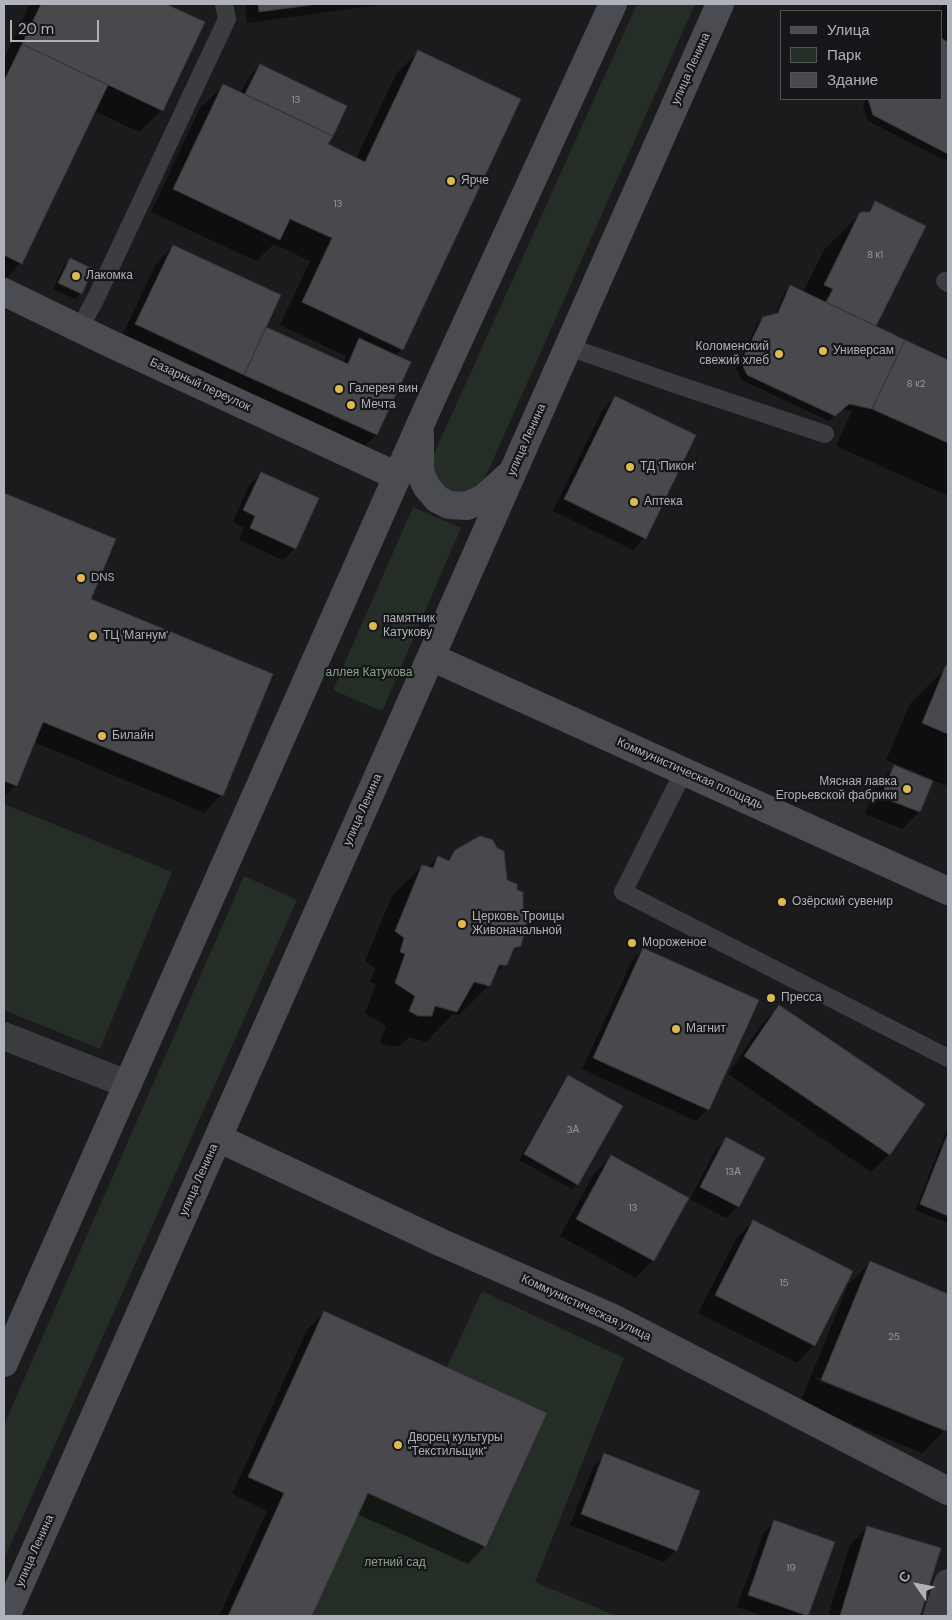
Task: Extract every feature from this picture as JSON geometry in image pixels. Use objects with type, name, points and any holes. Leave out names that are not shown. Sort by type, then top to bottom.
[{"type":"main road","points":[[4,1363],[420,424],[613,4]]},
{"type":"main road","name":"улица Ленина","points":[[6,1616],[720,4]]},
{"type":"main road","name":"Базарный переулок","points":[[4,292],[397,476]]},
{"type":"main road","points":[[420,424],[420,472],[426,486],[437,499],[449,505],[467,506],[484,498],[514,470]]},
{"type":"main road","name":"Коммунистическая площадь","points":[[431,657],[948,891]]},
{"type":"main road","name":"Коммунистическая улица","points":[[218,1138],[442,1242],[611,1317],[948,1491]]},
{"type":"street","points":[[4,1036],[127,1084]]},
{"type":"street","points":[[937,1616],[948,1583]]},
{"type":"lane","points":[[80,328],[227,20],[224,4]]},
{"type":"lane","points":[[569,347],[825,434]]},
{"type":"lane","points":[[684,771],[623,892],[948,1058]]},
{"type":"green space","points":[[637,4],[695,4],[485,478],[477,489],[465,495],[444,490],[431,469],[433,456]]},
{"type":"green space","name":"аллея Катукова","points":[[413,507],[461,528],[382,711],[333,690]]},
{"type":"green space","points":[[4,804],[172,872],[100,1049],[4,1010]]},
{"type":"green space","points":[[244,876],[297,900],[4,1559],[4,1425]]},
{"type":"green space","name":"летний сад","points":[[482,1291],[624,1358],[535,1582],[616,1616],[312,1616],[368,1493],[487,1547],[547,1413],[447,1367]]},
{"type":"building","points":[[41,4],[166,4],[205,22],[163,111],[22,44]]},
{"type":"building","points":[[258,4],[318,4],[259,12]]},
{"type":"building","points":[[942,39],[948,42],[948,154],[873,115],[868,100],[942,100]]},
{"type":"building","points":[[22,44],[108,85],[22,264],[4,255],[4,81]]},
{"type":"building","points":[[418,50],[521,99],[403,350],[302,302],[332,238],[290,219],[280,240],[173,189],[223,84],[333,136],[328,144],[365,162]]},
{"type":"building","points":[[260,64],[347,106],[333,136],[245,94]]},
{"type":"building","points":[[875,201],[926,226],[876,326],[826,302],[833,289],[824,285],[860,212],[870,212]]},
{"type":"building","points":[[173,245],[281,295],[244,375],[135,324]]},
{"type":"building","name":"Лакомка","points":[[70,258],[93,269],[82,294],[58,283]]},
{"type":"building","name":"Универсам","points":[[790,285],[905,340],[872,409],[849,404],[835,416],[747,375],[741,362],[763,317],[778,313]]},
{"type":"building","name":"Мечта","points":[[266,327],[348,364],[359,338],[411,362],[377,435],[244,375]]},
{"type":"building","points":[[905,340],[948,360],[948,443],[872,409]]},
{"type":"building","name":"ТД 'Пикон'","points":[[615,396],[696,435],[646,539],[564,499]]},
{"type":"building","points":[[261,472],[319,498],[296,549],[250,528],[255,516],[243,510]]},
{"type":"building","name":"ТЦ 'Магнум'","points":[[4,493],[116,539],[91,599],[273,674],[223,796],[43,722],[17,786],[4,781]]},
{"type":"building","points":[[946,665],[948,666],[948,734],[922,723]]},
{"type":"building","name":"Мясная лавка Егорьевской фабрики","points":[[894,765],[933,781],[920,812],[881,797]]},
{"type":"building","name":"Церковь Троицы Живоначальной","points":[[480,836],[493,840],[497,848],[504,851],[507,880],[517,884],[517,890],[523,892],[523,907],[528,916],[521,946],[514,948],[507,965],[499,965],[490,986],[474,982],[457,1012],[435,1006],[432,1016],[418,1016],[409,1011],[415,996],[395,983],[405,954],[400,952],[404,938],[395,931],[422,865],[433,868],[438,856],[449,861],[455,850]]},
{"type":"building","name":"Магнит","points":[[643,948],[759,1000],[709,1110],[593,1058]]},
{"type":"building","points":[[779,1005],[925,1104],[890,1155],[744,1056]]},
{"type":"building","points":[[568,1075],[623,1106],[578,1185],[524,1154]]},
{"type":"building","points":[[948,1133],[948,1216],[920,1204]]},
{"type":"building","points":[[726,1137],[765,1158],[739,1207],[700,1187]]},
{"type":"building","points":[[611,1155],[689,1198],[654,1261],[576,1219]]},
{"type":"building","points":[[753,1220],[853,1271],[815,1346],[715,1295]]},
{"type":"building","points":[[870,1261],[948,1294],[948,1425],[946,1431],[821,1380]]},
{"type":"building","name":"Дворец культуры \"Текстильщик\"","points":[[324,1311],[547,1413],[486,1547],[368,1493],[312,1616],[228,1616],[284,1493],[248,1477]]},
{"type":"building","points":[[604,1453],[700,1491],[677,1551],[581,1514]]},
{"type":"building","points":[[774,1520],[835,1542],[808,1616],[748,1595]]},
{"type":"building","points":[[867,1526],[941,1548],[920,1616],[840,1616]]},
{"type":"place","name":"Ярче","points":[[451,181]]},
{"type":"place","name":"Лакомка","points":[[76,276]]},
{"type":"place","name":"Универсам","points":[[823,351]]},
{"type":"place","name":"Коломенский свежий хлеб","points":[[779,354]]},
{"type":"place","name":"Галерея вин","points":[[339,389]]},
{"type":"place","name":"Мечта","points":[[351,405]]},
{"type":"place","name":"ТД 'Пикон'","points":[[630,467]]},
{"type":"place","name":"Аптека","points":[[634,502]]},
{"type":"place","name":"DNS","points":[[81,578]]},
{"type":"place","name":"памятник Катукову","points":[[373,626]]},
{"type":"place","name":"ТЦ 'Магнум'","points":[[93,636]]},
{"type":"place","name":"Билайн","points":[[102,736]]},
{"type":"place","name":"Мясная лавка Егорьевской фабрики","points":[[907,789]]},
{"type":"place","name":"Озёрский сувенир","points":[[782,902]]},
{"type":"place","name":"Церковь Троицы Живоначальной","points":[[462,924]]},
{"type":"place","name":"Мороженое","points":[[632,943]]},
{"type":"place","name":"Пресса","points":[[771,998]]},
{"type":"place","name":"Магнит","points":[[676,1029]]},
{"type":"place","name":"Дворец культуры \"Текстильщик\"","points":[[398,1445]]}]
